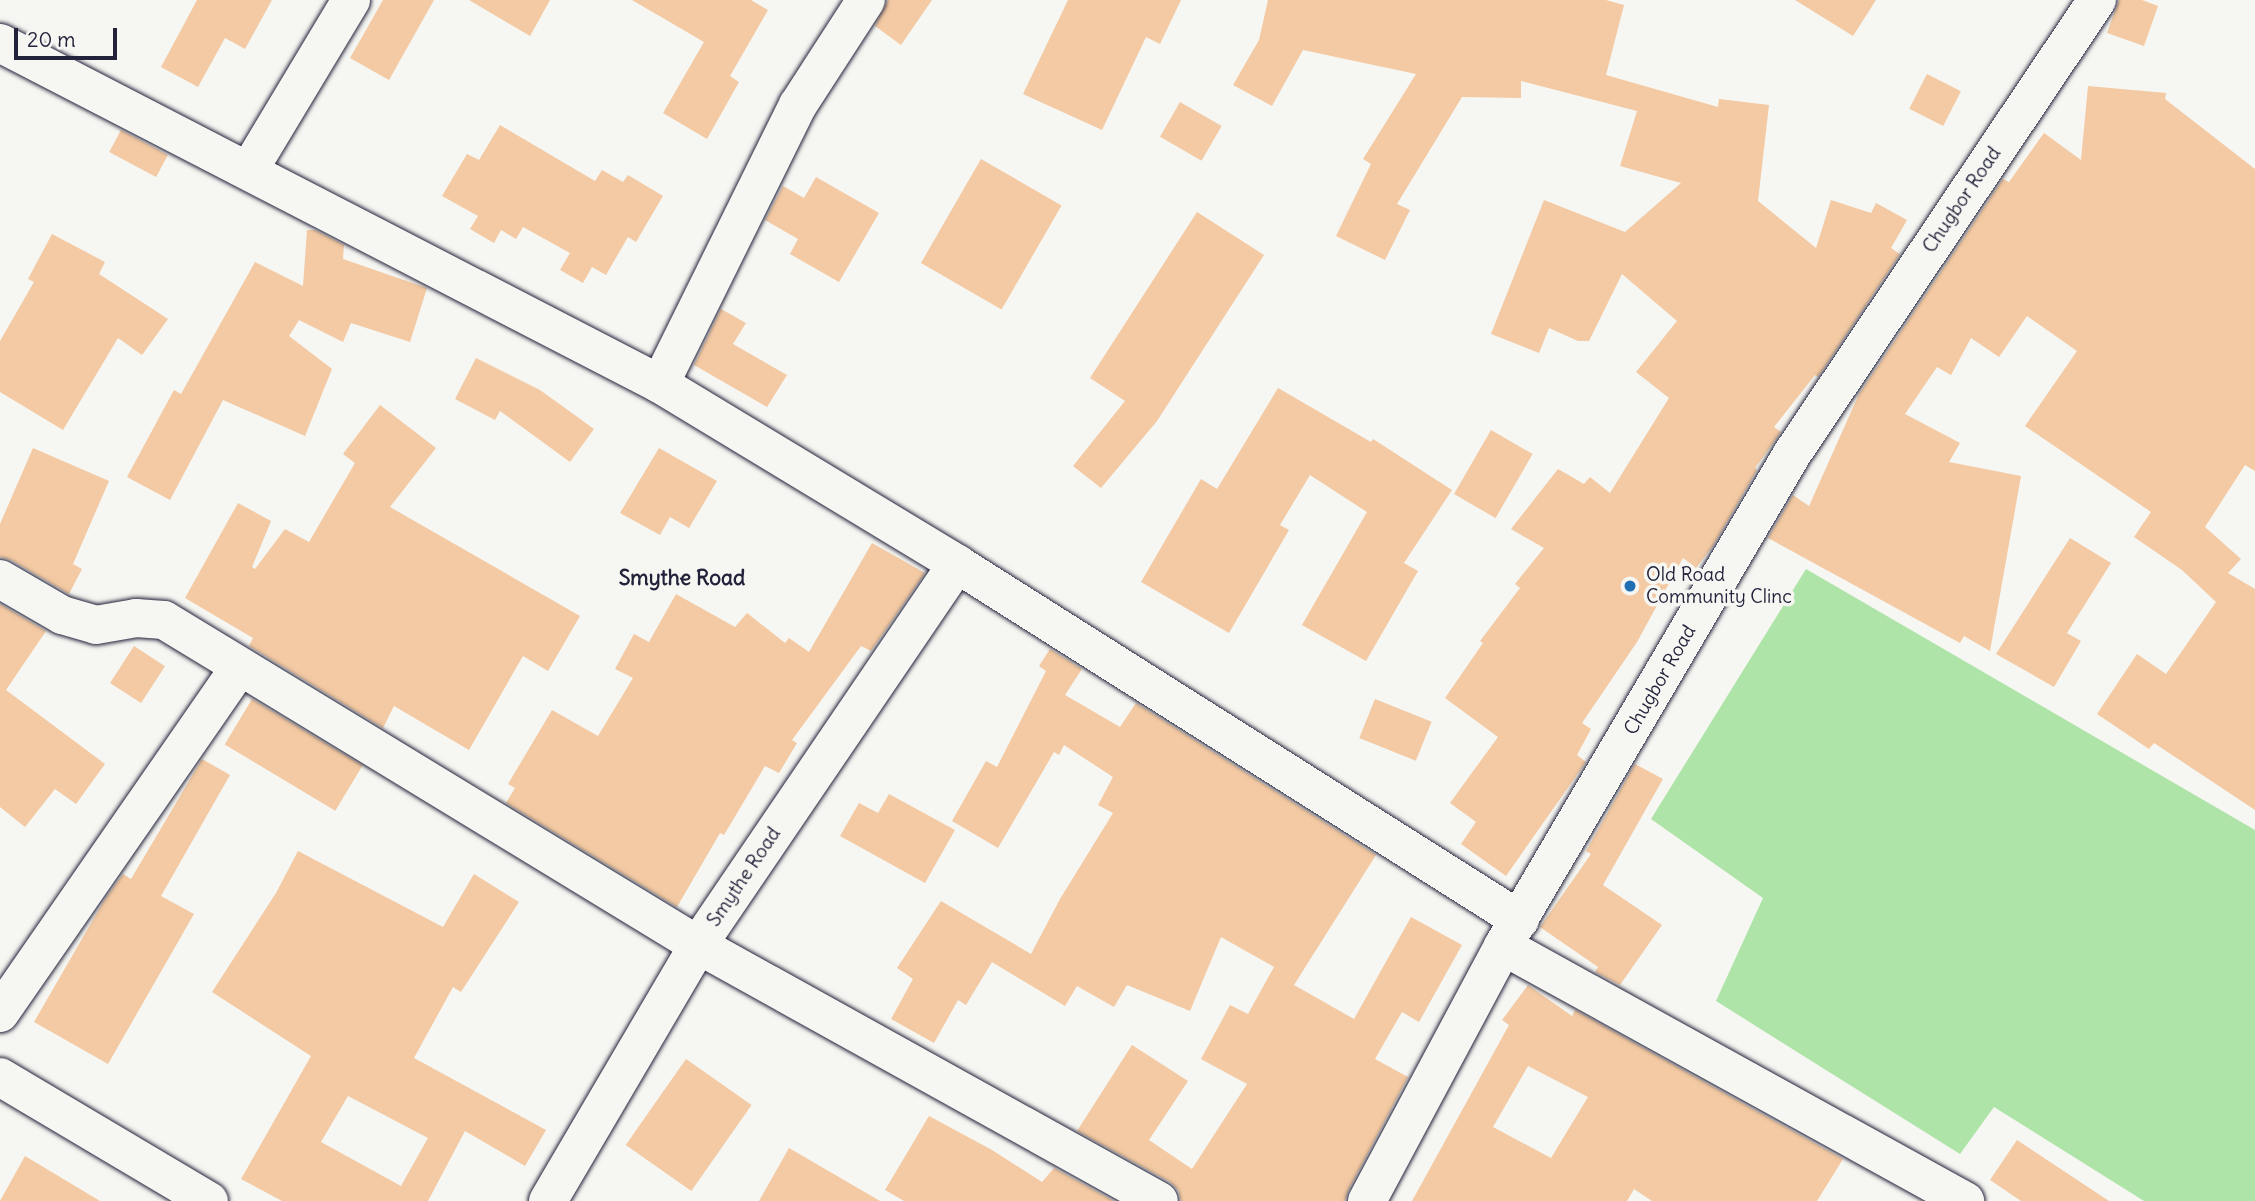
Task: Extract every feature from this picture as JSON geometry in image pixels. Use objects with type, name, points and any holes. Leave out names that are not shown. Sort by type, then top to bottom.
[{"type":"street","points":[[249,170],[351,0]]},
{"type":"street","points":[[660,384],[798,105],[866,0]]},
{"type":"street","name":"Chugbor Road","points":[[1367,1201],[1512,933],[1792,454],[2097,0]]},
{"type":"street","points":[[0,43],[660,384],[957,564],[1512,933],[1965,1201]]},
{"type":"street","name":"Smythe Road","points":[[548,1201],[698,945],[957,564]]},
{"type":"street","points":[[0,579],[62,615],[96,625],[136,618],[163,620],[698,945],[1159,1201]]},
{"type":"street","points":[[0,1013],[240,668]]},
{"type":"street","points":[[0,1077],[209,1201]]},
{"type":"green space","points":[[1806,569],[2255,830],[2255,1201],[2144,1201],[1994,1107],[1960,1154],[1716,1001],[1763,898],[1651,819]]},
{"type":"building","points":[[197,0],[272,0],[245,49],[225,38],[198,87],[161,67]]},
{"type":"building","points":[[383,0],[434,0],[389,80],[350,58]]},
{"type":"building","points":[[469,0],[550,0],[530,36]]},
{"type":"building","points":[[632,0],[751,0],[768,10],[730,76],[739,82],[707,139],[663,113],[704,42]]},
{"type":"building","points":[[888,0],[932,0],[901,45],[875,26]]},
{"type":"building","points":[[1068,0],[1181,0],[1160,44],[1146,37],[1102,130],[1023,94]]},
{"type":"building","points":[[1268,0],[1606,0],[1624,5],[1606,75],[1718,107],[1719,99],[1769,105],[1758,201],[1816,248],[1831,200],[1871,213],[1876,203],[1907,220],[1891,248],[1900,254],[1818,377],[1815,375],[1774,427],[1781,432],[1755,468],[1757,470],[1713,546],[1696,568],[1683,558],[1637,642],[1582,723],[1591,729],[1577,755],[1586,762],[1506,876],[1461,844],[1476,822],[1450,803],[1498,737],[1445,698],[1483,643],[1480,641],[1520,588],[1515,584],[1544,548],[1511,529],[1558,469],[1584,484],[1590,477],[1610,493],[1669,398],[1636,372],[1677,321],[1622,274],[1589,341],[1578,341],[1549,328],[1539,353],[1491,334],[1544,200],[1625,232],[1681,183],[1620,166],[1637,111],[1521,81],[1521,98],[1462,97],[1397,204],[1410,210],[1385,260],[1336,236],[1371,164],[1363,159],[1416,74],[1303,50],[1272,106],[1233,85],[1259,40]]},
{"type":"building","points":[[1795,0],[1876,0],[1853,36]]},
{"type":"building","points":[[2119,0],[2142,0],[2158,6],[2144,46],[2107,33]]},
{"type":"building","points":[[1927,74],[1961,91],[1943,126],[1909,109]]},
{"type":"building","points":[[2088,86],[2166,93],[2165,99],[2255,169],[2255,471],[2245,465],[2205,527],[2241,559],[2228,573],[2255,589],[2255,810],[2154,743],[2149,749],[2097,714],[2137,654],[2166,674],[2216,602],[2182,570],[2134,537],[2151,512],[2025,426],[2077,351],[2027,316],[1999,357],[1971,338],[1951,375],[1937,367],[1905,414],[1960,443],[1949,462],[2021,476],[1990,651],[1964,636],[1960,643],[1768,538],[1793,495],[1809,506],[1859,394],[2003,179],[2009,182],[2044,133],[2081,160]]},
{"type":"building","points":[[1180,102],[1222,126],[1202,161],[1160,137]]},
{"type":"building","points":[[500,125],[595,181],[602,170],[623,182],[628,175],[663,196],[636,242],[628,237],[606,275],[592,267],[583,283],[560,270],[570,253],[523,227],[516,239],[501,230],[494,243],[470,229],[478,216],[442,196],[467,154],[479,160]]},
{"type":"building","points":[[121,130],[168,155],[156,177],[109,152]]},
{"type":"building","points":[[981,159],[1062,205],[1002,309],[921,263]]},
{"type":"building","points":[[816,177],[879,213],[839,282],[790,254],[798,239],[765,220],[783,186],[804,198]]},
{"type":"building","points":[[1197,212],[1264,255],[1157,421],[1101,488],[1073,466],[1125,401],[1090,378]]},
{"type":"building","points":[[307,230],[315,230],[344,245],[343,259],[427,288],[410,342],[351,323],[343,342],[299,320],[289,336],[332,369],[305,436],[223,400],[170,500],[127,477],[174,390],[181,394],[255,262],[303,286]]},
{"type":"building","points":[[52,234],[105,262],[99,274],[168,319],[142,355],[118,338],[63,430],[0,392],[0,341],[34,282],[28,279]]},
{"type":"building","points":[[721,309],[746,323],[733,344],[787,375],[767,407],[694,365]]},
{"type":"building","points":[[476,358],[540,390],[594,429],[570,462],[500,411],[495,420],[455,399]]},
{"type":"building","points":[[1278,388],[1371,442],[1373,439],[1452,490],[1404,563],[1418,571],[1366,661],[1302,625],[1367,512],[1310,475],[1280,525],[1289,530],[1229,633],[1141,582],[1201,479],[1217,489]]},
{"type":"building","points":[[380,405],[436,448],[390,507],[580,616],[548,671],[523,656],[469,750],[394,706],[383,728],[249,646],[253,638],[185,598],[238,503],[271,521],[252,567],[255,569],[285,529],[309,542],[355,463],[343,454]]},
{"type":"building","points":[[1491,430],[1533,454],[1496,518],[1454,494]]},
{"type":"building","points":[[33,448],[109,481],[73,564],[82,569],[69,594],[11,560],[0,557],[0,524]]},
{"type":"building","points":[[659,448],[717,481],[689,528],[670,517],[660,535],[620,513]]},
{"type":"building","points":[[2070,538],[2111,563],[2067,633],[2081,641],[2054,687],[1996,654]]},
{"type":"building","points":[[872,543],[925,573],[871,651],[861,646],[792,740],[797,743],[779,773],[765,766],[724,835],[720,833],[677,907],[506,803],[515,788],[508,784],[552,710],[598,736],[633,678],[615,669],[634,634],[649,642],[676,594],[735,627],[747,613],[785,643],[789,638],[809,652]]},
{"type":"building","points":[[0,604],[46,631],[6,690],[105,764],[76,804],[55,789],[25,827],[0,807]]},
{"type":"building","points":[[134,646],[165,666],[141,703],[110,683]]},
{"type":"building","points":[[1050,649],[1082,669],[1065,695],[1120,727],[1136,703],[1376,855],[1294,985],[1354,1019],[1411,917],[1462,945],[1419,1022],[1402,1012],[1375,1059],[1408,1077],[1345,1201],[1181,1201],[1178,1190],[1170,1182],[1077,1131],[1132,1045],[1188,1081],[1149,1140],[1192,1169],[1247,1084],[1201,1059],[1230,1005],[1248,1014],[1274,967],[1221,937],[1190,1011],[1127,985],[1114,1007],[1077,986],[1065,1006],[992,962],[966,1005],[958,1000],[934,1043],[891,1019],[913,979],[897,968],[941,901],[1031,954],[1060,899],[1113,813],[1098,805],[1113,777],[1064,745],[1059,755],[1054,752],[998,848],[952,821],[986,761],[997,767],[1046,671],[1039,666]]},
{"type":"building","points":[[252,699],[363,765],[335,811],[225,744]]},
{"type":"building","points":[[1375,699],[1432,722],[1416,761],[1359,738]]},
{"type":"building","points":[[202,759],[230,775],[161,896],[194,914],[108,1064],[34,1022],[105,899],[123,874],[131,879]]},
{"type":"building","points":[[1635,764],[1663,779],[1603,885],[1662,925],[1620,985],[1595,972],[1598,967],[1540,927],[1591,854],[1586,851]]},
{"type":"building","points":[[889,794],[955,830],[925,883],[840,836],[859,803],[878,813]]},
{"type":"building","points":[[298,851],[443,927],[474,874],[519,902],[461,992],[453,987],[414,1058],[546,1130],[525,1166],[465,1131],[428,1201],[282,1201],[241,1179],[311,1056],[212,992],[276,893]],"holes":[[[348,1096],[428,1138],[401,1186],[321,1142]]]},
{"type":"building","points":[[1528,985],[1572,1016],[1575,1010],[1843,1159],[1817,1201],[1652,1201],[1634,1189],[1627,1201],[1412,1201],[1509,1025],[1502,1020]],"holes":[[[1528,1066],[1588,1097],[1551,1158],[1493,1127]]]},
{"type":"building","points":[[686,1059],[752,1105],[691,1191],[626,1145]]},
{"type":"building","points":[[929,1116],[992,1150],[1042,1182],[1054,1168],[1114,1201],[904,1201],[885,1190]]},
{"type":"building","points":[[2017,1140],[2109,1201],[2021,1201],[1990,1180]]},
{"type":"building","points":[[789,1148],[880,1201],[759,1201]]},
{"type":"building","points":[[25,1156],[100,1201],[0,1201]]},
{"type":"place","name":"Old Road Community Clinc","points":[[1630,586]]},
{"type":"district","name":"Smythe Road","points":[[682,578]]}]
